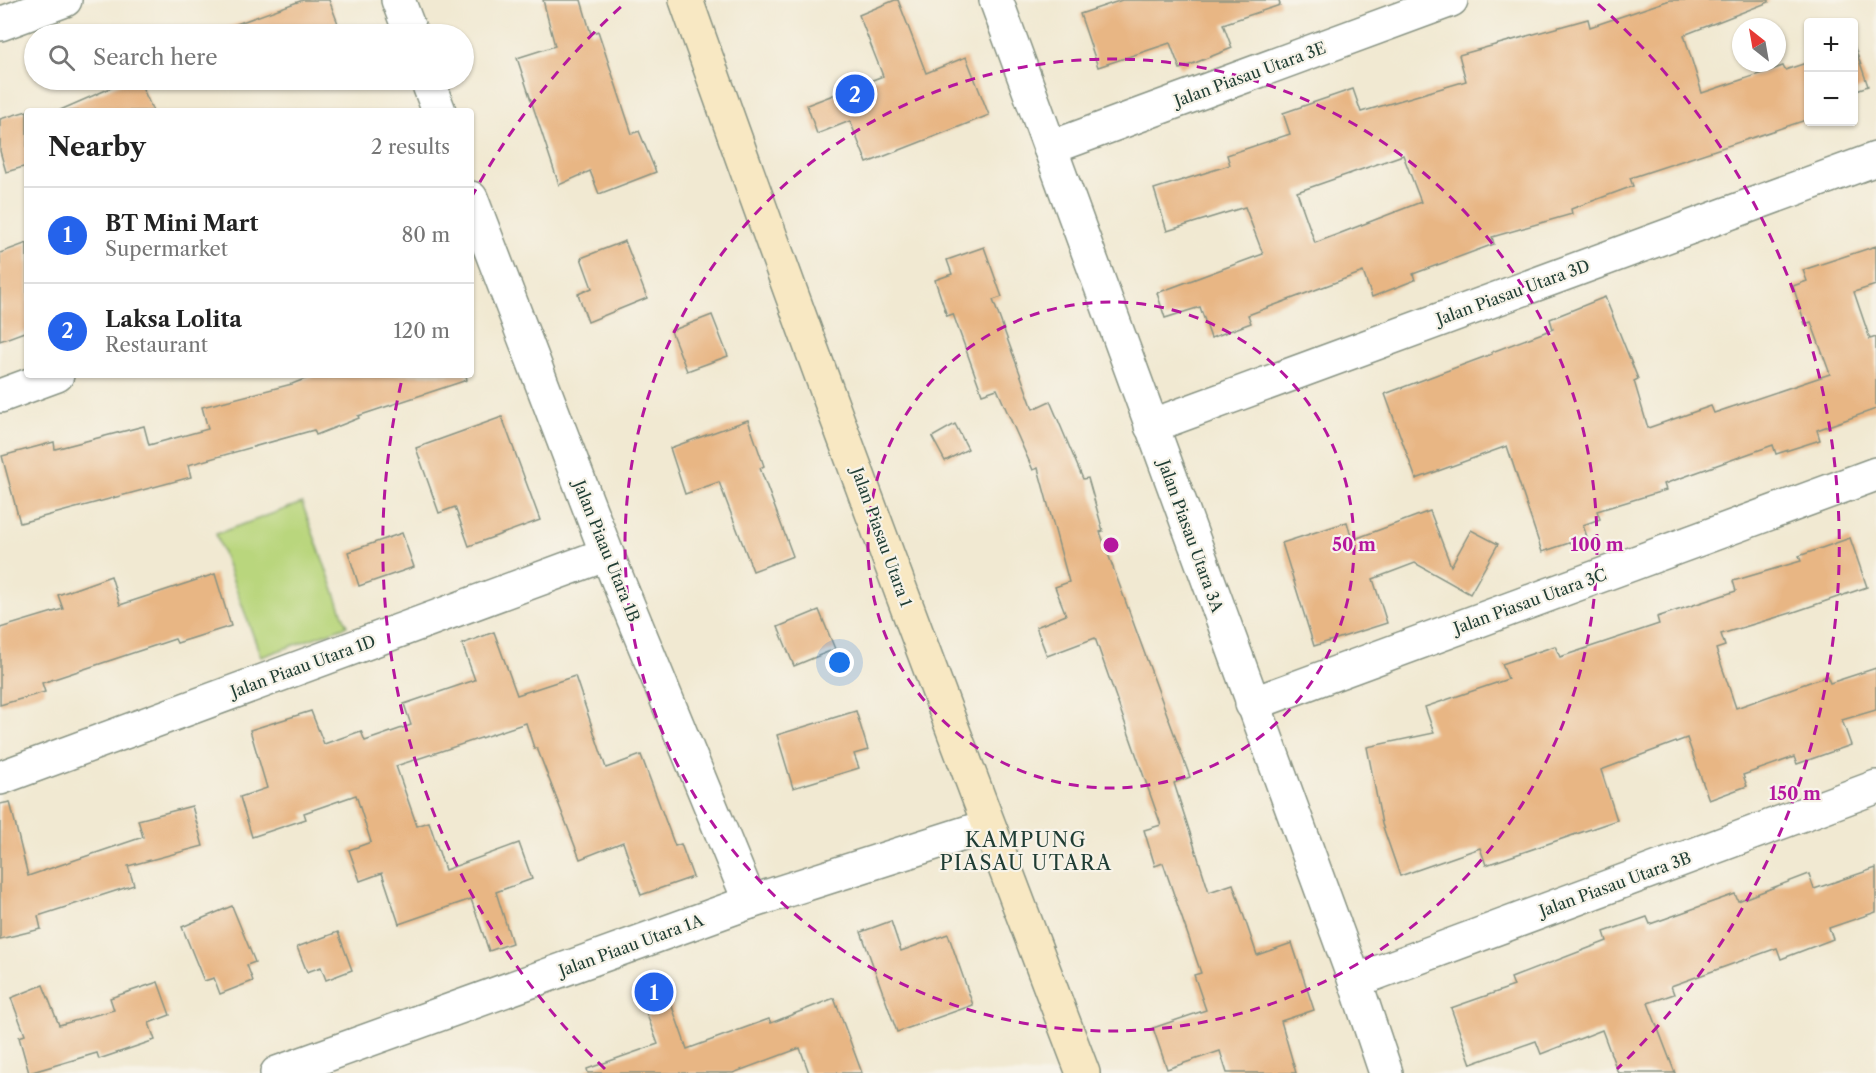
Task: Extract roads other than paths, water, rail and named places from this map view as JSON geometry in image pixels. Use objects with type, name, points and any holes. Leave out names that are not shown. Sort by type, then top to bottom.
[{"type":"street","points":[[0,24],[65,0]]},
{"type":"street","points":[[398,0],[407,24]]},
{"type":"street","name":"Jalan Piasau Utara 1","points":[[686,0],[761,212],[988,826],[1083,1073]]},
{"type":"street","name":"Jalan Piasau Utara 3A","points":[[996,0],[1386,1073]]},
{"type":"street","name":"Jalan Piasau Utara 3E","points":[[1050,148],[1451,0]]},
{"type":"street","points":[[431,90],[438,108]]},
{"type":"street","name":"Jalan Piasau Utara 3D","points":[[1151,426],[1876,159]]},
{"type":"street","name":"Jalan Piaau Utara 1B","points":[[474,213],[607,554],[750,902]]},
{"type":"street","points":[[0,396],[49,378]]},
{"type":"street","name":"Jalan Piasau Utara 3C","points":[[1252,704],[1876,474]]},
{"type":"street","name":"Jalan Piaau Utara 1D","points":[[0,778],[607,554]]},
{"type":"street","name":"Jalan Piasau Utara 3B","points":[[1354,981],[1876,788]]},
{"type":"street","name":"Jalan Piaau Utara 1A","points":[[277,1073],[750,902],[988,826]]},
{"type":"place","name":"Laksa Lolita","points":[[855,94]]},
{"type":"place","name":"BT Mini Mart","points":[[654,992]]},
{"type":"district","name":"KAMPUNG PIASAU UTARA","points":[[1026,852]]}]
